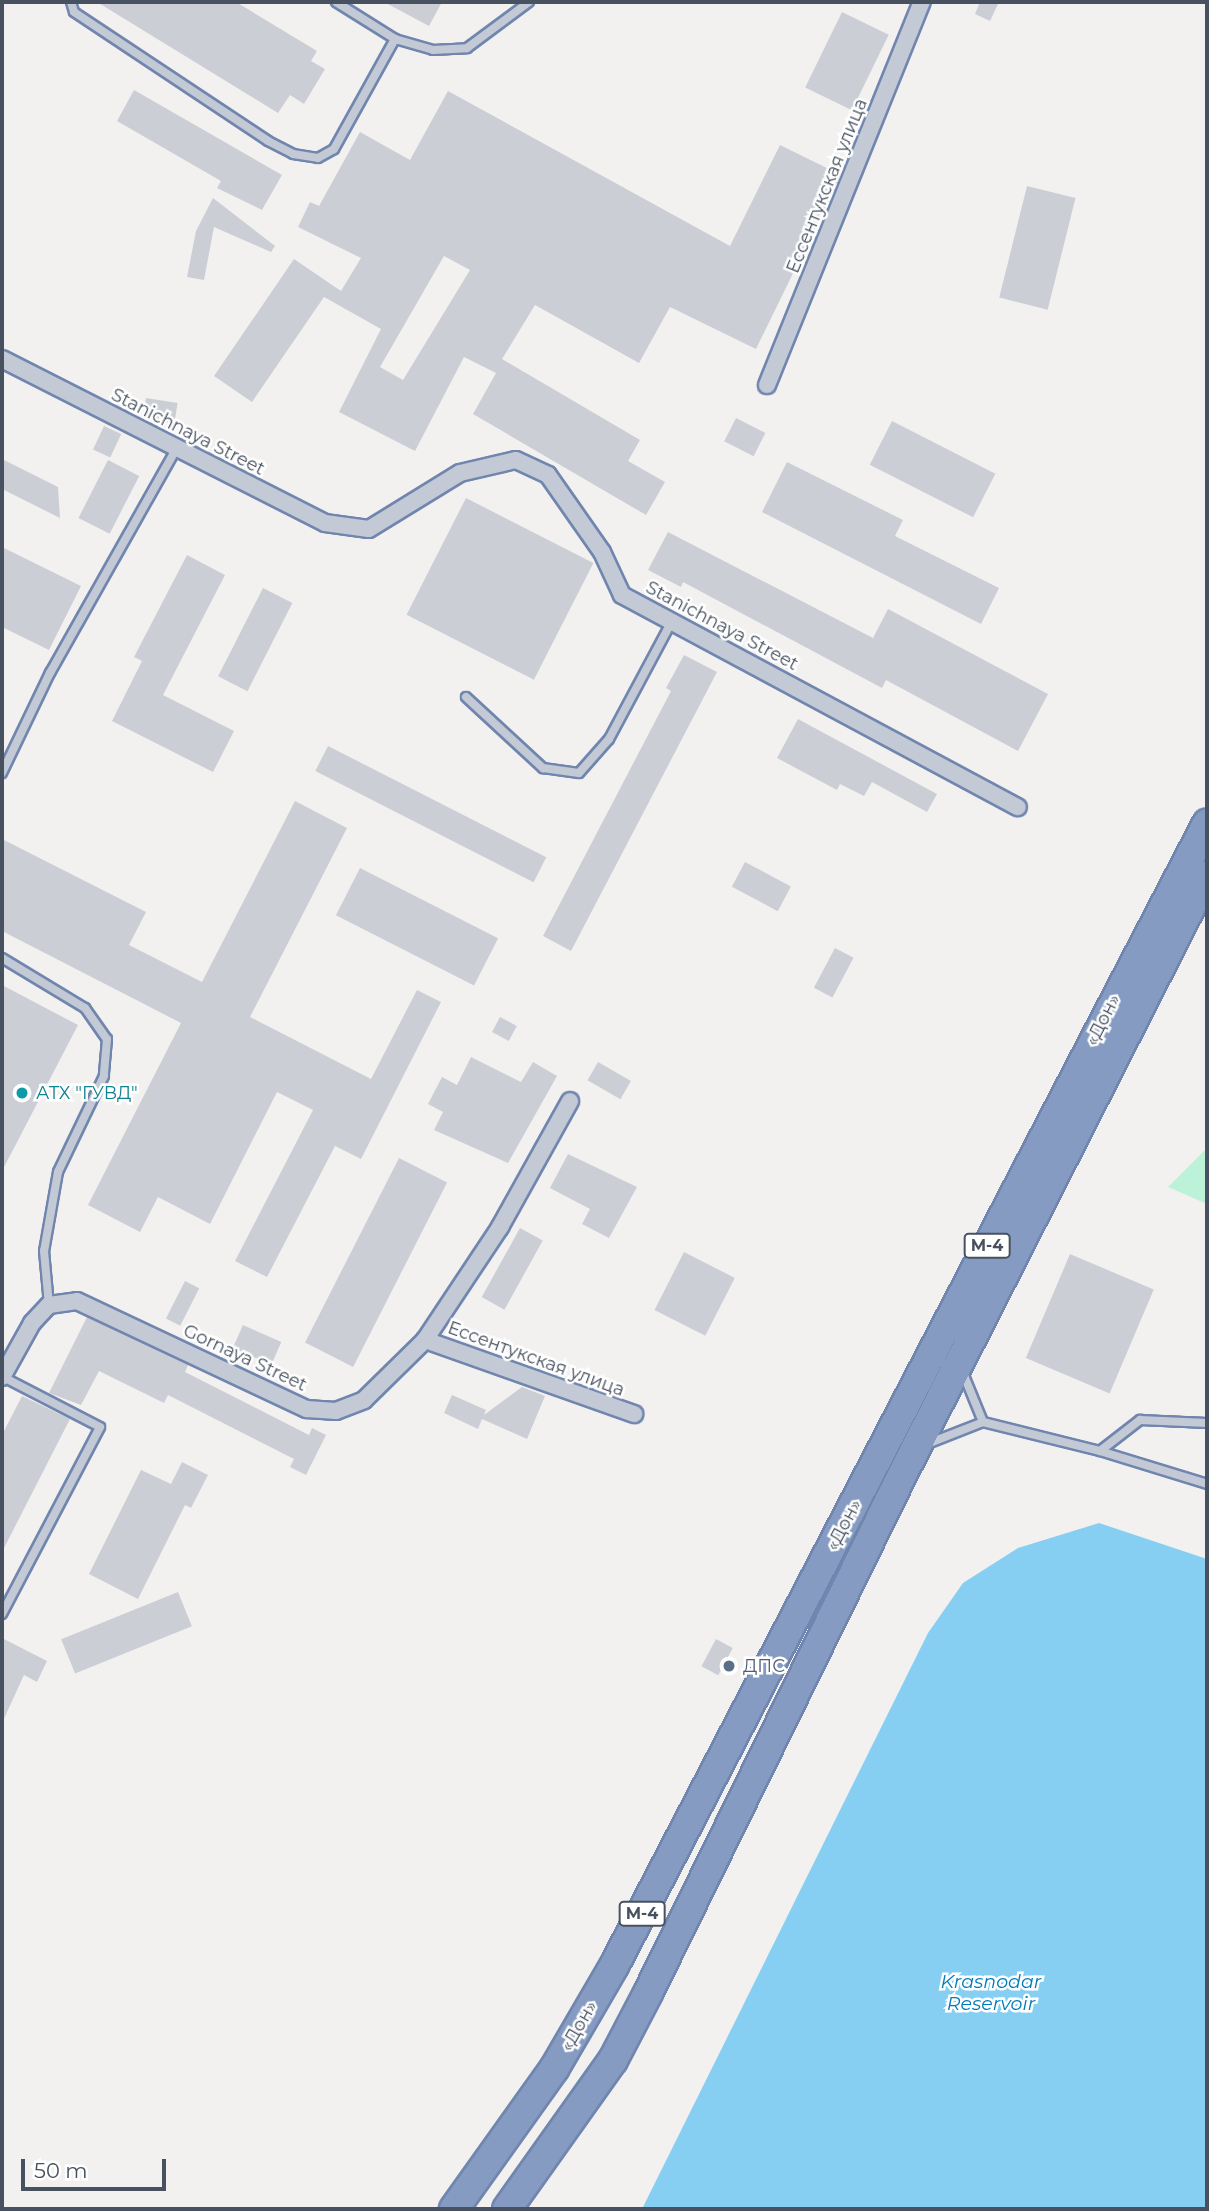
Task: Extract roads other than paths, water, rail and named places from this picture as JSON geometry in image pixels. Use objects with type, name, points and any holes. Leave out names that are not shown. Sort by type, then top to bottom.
[{"type":"highway","name":"«Дон»","points":[[454,2209],[554,2070],[622,1952],[1207,824]]},
{"type":"highway","name":"«Дон»","points":[[507,2209],[613,2060],[917,1447],[1207,875]]},
{"type":"street","name":"Ессентукская улица","points":[[767,385],[922,2]]},
{"type":"street","name":"Stanichnaya Street","points":[[2,359],[325,523],[369,529],[460,473],[516,460],[548,475],[602,552],[622,595],[1018,807]]},
{"type":"street","name":"Gornaya Street","points":[[48,1306],[77,1301],[307,1409],[337,1411],[364,1400],[425,1339],[500,1227],[570,1101]]},
{"type":"street","points":[[2,1377],[32,1323],[48,1306]]},
{"type":"street","name":"Ессентукская улица","points":[[425,1339],[634,1414]]},
{"type":"lane","points":[[71,2],[74,12],[268,141],[293,154],[318,158],[334,149],[395,40]]},
{"type":"lane","points":[[336,2],[395,40],[433,50],[467,48],[529,2]]},
{"type":"lane","points":[[2,773],[50,673],[177,448]]},
{"type":"lane","points":[[466,697],[544,768],[579,773],[609,739],[672,621]]},
{"type":"lane","points":[[2,958],[85,1008],[107,1039],[104,1076],[58,1172],[44,1251],[48,1306]]},
{"type":"lane","points":[[960,1363],[969,1399],[983,1422]]},
{"type":"lane","points":[[2,1377],[100,1427],[2,1614]]},
{"type":"lane","points":[[1100,1451],[1140,1420],[1207,1423]]},
{"type":"lane","points":[[917,1447],[983,1422],[1100,1451],[1207,1485]]},
{"type":"water","name":"Krasnodar Reservoir","points":[[1099,1523],[1207,1559],[1207,2209],[642,2209],[928,1633],[963,1583],[1018,1548]]},
{"type":"place","name":"АТХ \"ГУВД\"","points":[[22,1093]]},
{"type":"place","name":"ДПС","points":[[729,1666]]}]
